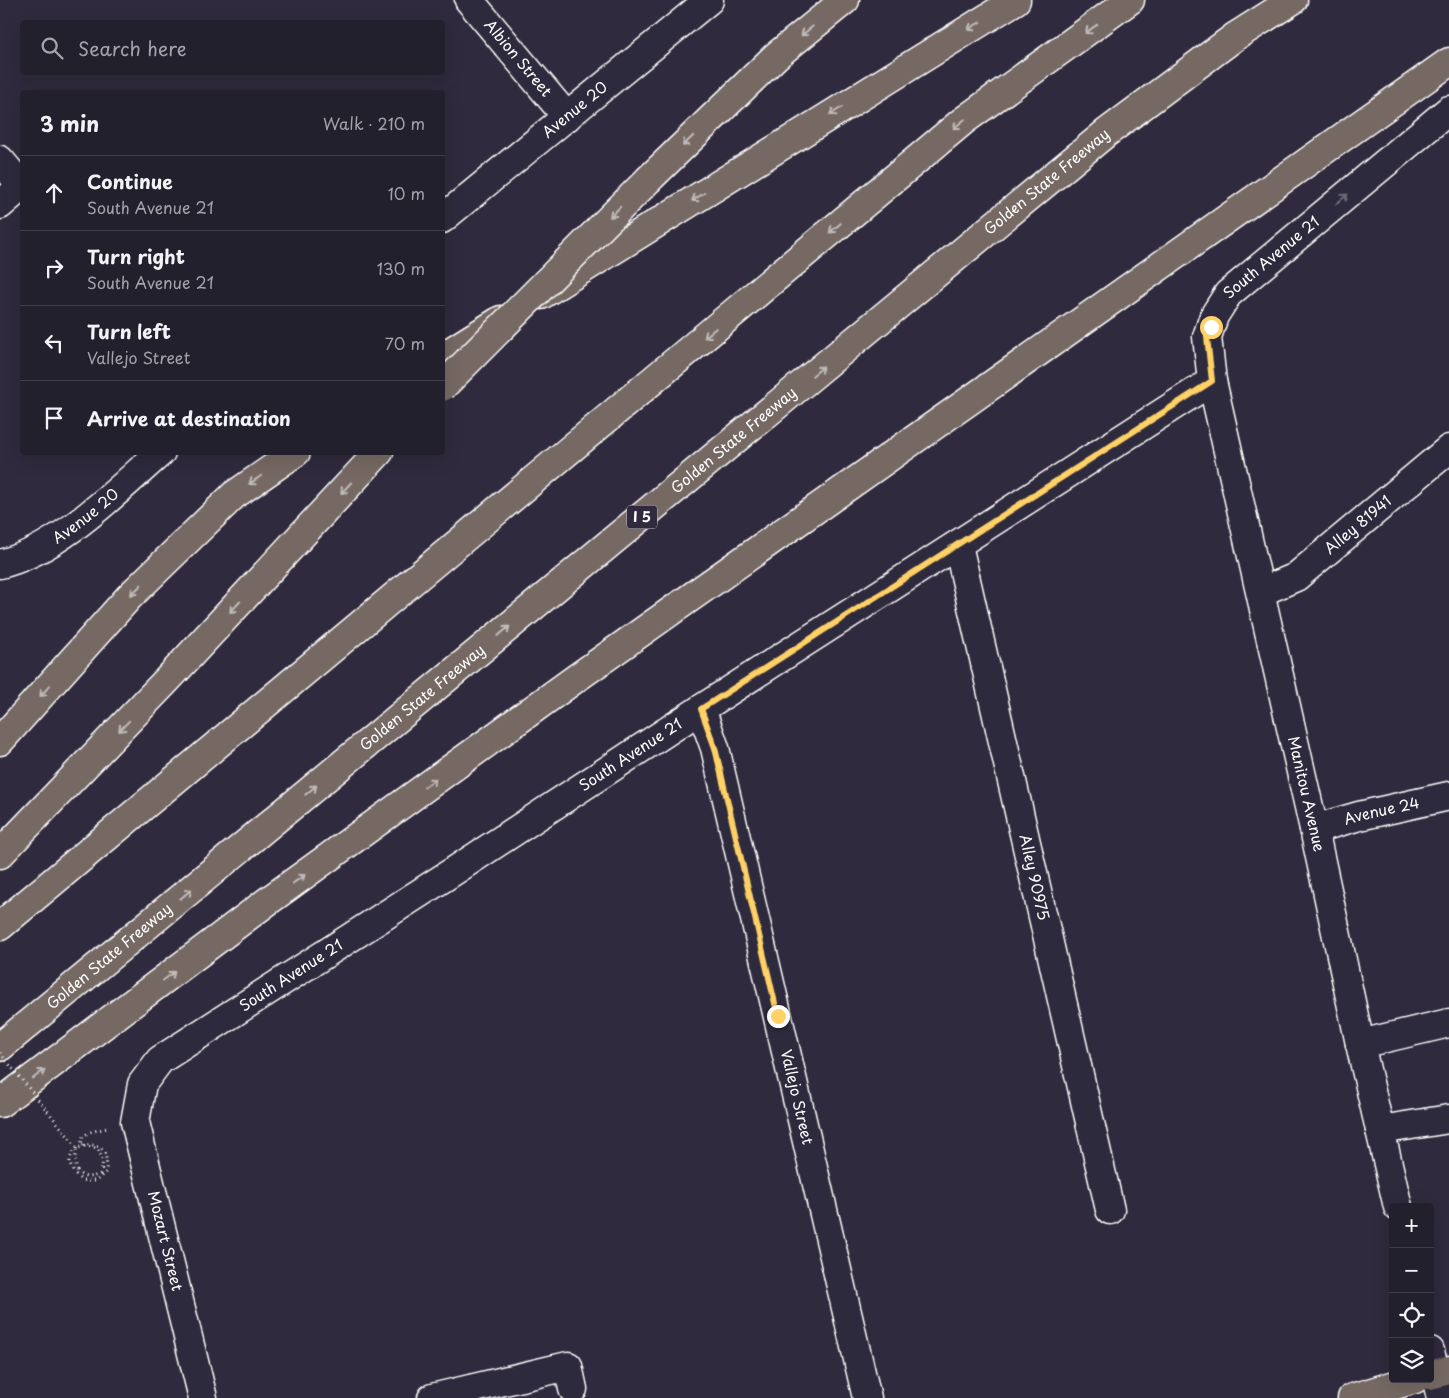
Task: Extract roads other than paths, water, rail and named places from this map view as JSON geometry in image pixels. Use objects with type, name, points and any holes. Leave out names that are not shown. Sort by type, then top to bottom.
[{"type":"main road","points":[[445,385],[650,178],[776,56],[845,0]]},
{"type":"main road","points":[[445,355],[1016,0]]},
{"type":"main road","points":[[0,926],[963,121],[1130,0]]},
{"type":"main road","name":"Golden State Freeway","points":[[0,1047],[1106,133],[1236,36],[1293,0]]},
{"type":"main road","points":[[0,1103],[268,901],[575,678],[1449,62]]},
{"type":"main road","points":[[0,741],[150,576],[234,495],[292,455]]},
{"type":"main road","points":[[0,854],[168,680],[376,455]]},
{"type":"main road","points":[[1352,1398],[1403,1383]]},
{"type":"street","name":"Albion Street","points":[[469,0],[567,117]]},
{"type":"street","name":"Avenue 20","points":[[445,217],[709,0]]},
{"type":"street","name":"South Avenue 21","points":[[142,1084],[160,1060],[701,709],[1212,381],[1207,337],[1214,316],[1228,294],[1449,110]]},
{"type":"street","points":[[0,160],[20,184]]},
{"type":"street","points":[[0,205],[20,188]]},
{"type":"street","name":"Manitou Avenue","points":[[1212,381],[1397,1203]]},
{"type":"street","name":"Alley 81941","points":[[1260,592],[1296,577],[1449,449]]},
{"type":"street","name":"Avenue 20","points":[[0,564],[42,548],[78,523],[157,455]]},
{"type":"street","name":"Alley 90975","points":[[958,545],[1110,1210]]},
{"type":"street","name":"Vallejo Street","points":[[701,709],[715,748],[867,1398]]},
{"type":"street","name":"Avenue 24","points":[[1314,829],[1359,816],[1449,796]]},
{"type":"street","points":[[1360,1044],[1449,1024]]},
{"type":"street","name":"Mozart Street","points":[[142,1084],[135,1122],[203,1398]]},
{"type":"street","points":[[1380,1130],[1449,1119]]},
{"type":"street","points":[[432,1398],[570,1378]]}]
